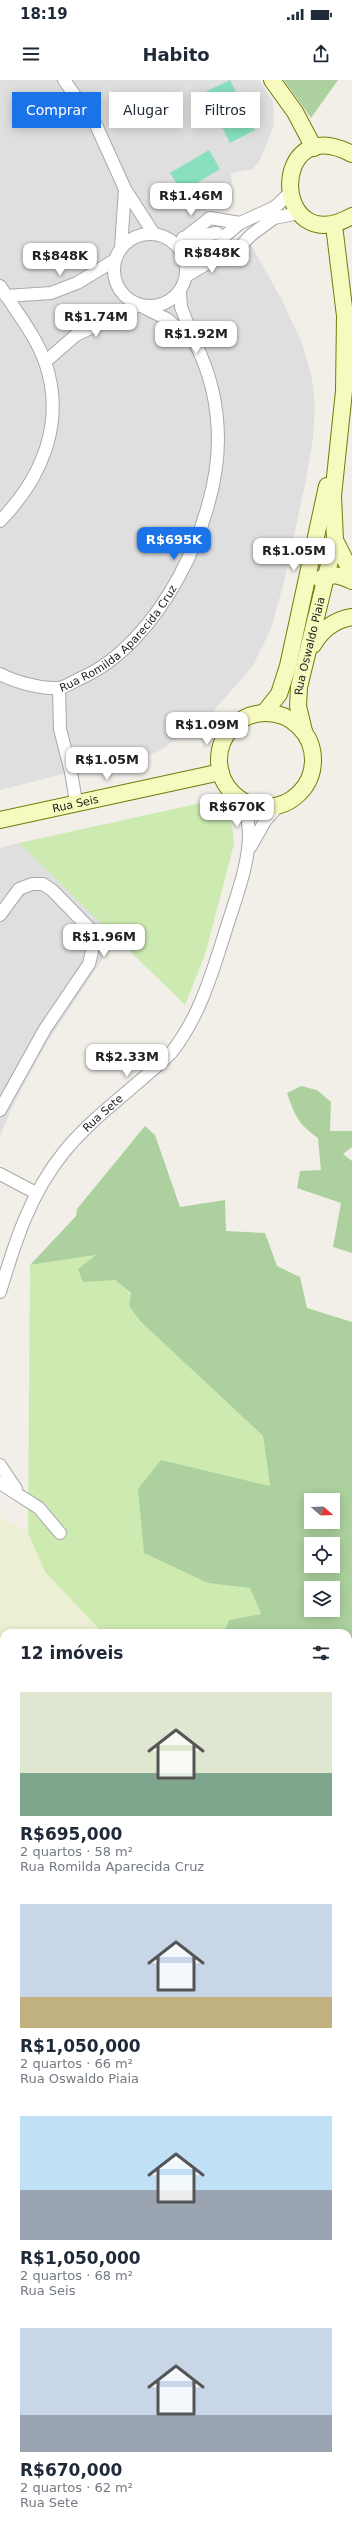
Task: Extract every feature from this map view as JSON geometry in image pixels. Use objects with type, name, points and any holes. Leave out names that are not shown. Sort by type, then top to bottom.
[{"type":"street","points":[[64,80],[96,125],[125,189],[154,234]]},
{"type":"street","points":[[272,80],[295,112],[314,148]]},
{"type":"street","points":[[352,154],[340,147],[327,145],[314,148],[297,160],[289,178],[289,194],[299,213],[314,222],[334,225],[352,216]]},
{"type":"street","points":[[121,248],[125,189]]},
{"type":"street","points":[[202,265],[208,254],[240,224],[275,207],[289,194]]},
{"type":"street","points":[[186,276],[202,265],[225,254],[235,252],[251,235],[274,218],[299,213]]},
{"type":"street","points":[[174,242],[187,236],[210,218],[240,224]]},
{"type":"street","name":"Rua Oswaldo Piaia","points":[[304,731],[298,706],[299,687],[328,575],[335,540],[333,496],[339,442],[348,394],[345,316],[334,225]]},
{"type":"street","points":[[45,362],[76,335],[140,305],[162,305],[172,299],[180,291],[186,276],[184,256],[174,242],[165,236],[142,234],[130,240],[121,248],[115,260],[114,277],[121,293],[140,305],[167,319],[195,344]]},
{"type":"street","points":[[187,236],[224,240],[251,235]]},
{"type":"street","points":[[3,291],[51,293],[77,283],[115,260]]},
{"type":"street","points":[[0,521],[28,486],[46,454],[53,415],[51,385],[45,362],[3,291]]},
{"type":"street","points":[[180,291],[181,307],[195,344]]},
{"type":"street","name":"Rua Romilda Aparecida Cruz","points":[[0,674],[32,684],[59,688],[90,674],[114,659],[136,635],[158,608],[183,572],[202,527],[214,478],[218,440],[214,392],[206,365],[195,344]]},
{"type":"street","name":"Rua Oswaldo Piaia","points":[[264,713],[279,694],[299,614],[326,488],[339,442]]},
{"type":"street","points":[[335,540],[352,574]]},
{"type":"street","points":[[299,614],[307,595],[320,580],[328,575],[342,576],[352,581]]},
{"type":"street","points":[[306,659],[320,633],[336,622],[352,617]]},
{"type":"street","points":[[59,688],[60,729],[71,772],[76,802]]},
{"type":"street","points":[[264,713],[273,713],[290,719],[304,731],[314,757],[311,775],[302,791],[278,806],[260,807],[242,801],[229,789],[221,772],[220,754],[231,729],[246,717],[264,713]]},
{"type":"street","name":"Rua Seis","points":[[0,820],[76,802],[221,772]]},
{"type":"street","name":"Rua Sete","points":[[242,801],[248,816],[248,852]]},
{"type":"street","name":"Rua Sete","points":[[0,1292],[23,1219],[36,1193],[65,1151],[155,1068],[182,1039],[199,1008],[215,963],[248,852],[265,821],[278,806]]},
{"type":"street","points":[[0,915],[19,888],[32,884],[43,884],[52,890],[92,931],[94,944],[89,964],[46,1029],[0,1110]]},
{"type":"street","points":[[0,1174],[36,1193]]},
{"type":"street","points":[[0,1465],[6,1477],[23,1497]]},
{"type":"street","points":[[0,1483],[39,1508],[60,1533]]},
{"type":"shaded area","points":[[0,80],[259,80],[273,101],[274,125],[260,160],[253,169],[231,173],[233,199],[206,209],[230,264],[251,245],[282,300],[302,343],[312,378],[315,405],[313,439],[285,578],[271,629],[252,667],[209,716],[159,751],[128,763],[71,772],[0,790]]},
{"type":"shaded area","points":[[19,843],[117,937],[45,1046],[14,1103],[0,1136],[0,848]]},
{"type":"green space","points":[[230,80],[236,92],[205,92]]},
{"type":"green space","points":[[284,80],[338,80],[311,118]]},
{"type":"green space","points":[[223,128],[254,128],[255,130],[230,143]]},
{"type":"green space","points":[[209,150],[220,169],[182,192],[170,173]]},
{"type":"green space","points":[[201,803],[217,809],[227,816],[232,827],[234,844],[205,955],[185,1005],[19,843]]},
{"type":"green space","points":[[301,1086],[317,1090],[331,1102],[330,1131],[352,1131],[352,1147],[343,1154],[352,1161],[352,1253],[333,1247],[341,1203],[297,1188],[300,1171],[321,1170],[318,1138],[298,1119],[292,1108],[287,1093]]},
{"type":"green space","points":[[145,1126],[155,1135],[180,1207],[225,1200],[226,1231],[265,1233],[277,1266],[300,1277],[307,1308],[352,1322],[352,1629],[226,1629],[229,1620],[261,1614],[250,1588],[208,1583],[144,1553],[138,1489],[161,1460],[270,1486],[263,1436],[140,1321],[129,1306],[131,1293],[115,1280],[83,1282],[78,1269],[96,1255],[30,1265],[76,1216],[77,1209]]},
{"type":"green space","points":[[97,1255],[115,1280],[131,1294],[129,1306],[140,1321],[263,1436],[270,1486],[208,1583],[250,1587],[261,1614],[229,1620],[226,1629],[99,1629],[45,1572],[28,1533],[30,1265]]},
{"type":"green space","points":[[0,1516],[28,1533],[45,1572],[99,1629],[0,1629]]},
{"type":"tunnel","points":[[221,244],[231,245]]}]
